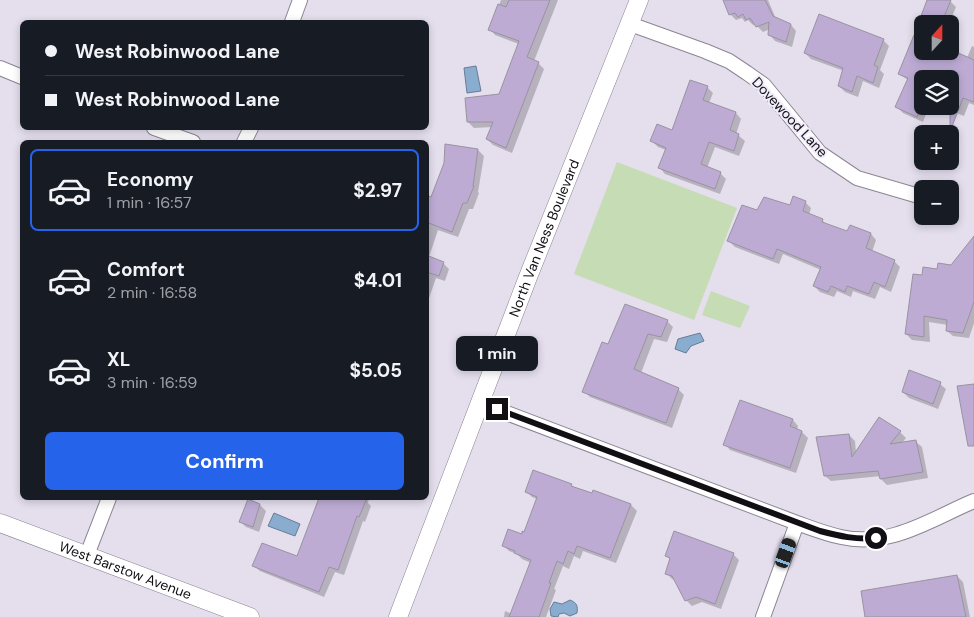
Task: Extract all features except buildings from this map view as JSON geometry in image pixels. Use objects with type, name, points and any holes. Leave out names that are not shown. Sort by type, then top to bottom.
[{"type":"street","points":[[293,20],[300,0]]},
{"type":"street","name":"North Van Ness Boulevard","points":[[398,617],[528,277],[639,0]]},
{"type":"street","name":"Dovewood Lane","points":[[630,24],[705,51],[747,72],[764,85],[820,153],[857,178],[914,195]]},
{"type":"street","points":[[0,68],[20,76]]},
{"type":"street","points":[[160,130],[187,140]]},
{"type":"street","points":[[480,403],[797,523],[843,537],[865,539],[888,537],[908,532],[974,501]]},
{"type":"street","points":[[87,555],[109,500]]},
{"type":"street","name":"West Barstow Avenue","points":[[0,523],[250,617]]},
{"type":"street","points":[[763,617],[797,523]]},
{"type":"green space","points":[[617,162],[737,208],[694,320],[574,274]]},
{"type":"green space","points":[[711,291],[750,306],[740,328],[702,315]]},
{"type":"water","points":[[476,66],[481,91],[467,93],[464,68]]},
{"type":"water","points":[[700,333],[704,341],[691,346],[686,353],[675,349],[678,339]]},
{"type":"water","points":[[274,513],[300,524],[295,536],[268,526]]},
{"type":"water","points":[[570,600],[576,605],[577,613],[570,616],[564,613],[559,614],[558,617],[551,616],[550,609],[554,602],[562,604]]},
{"type":"route","points":[[497,409],[820,531],[843,537],[876,538]]}]
